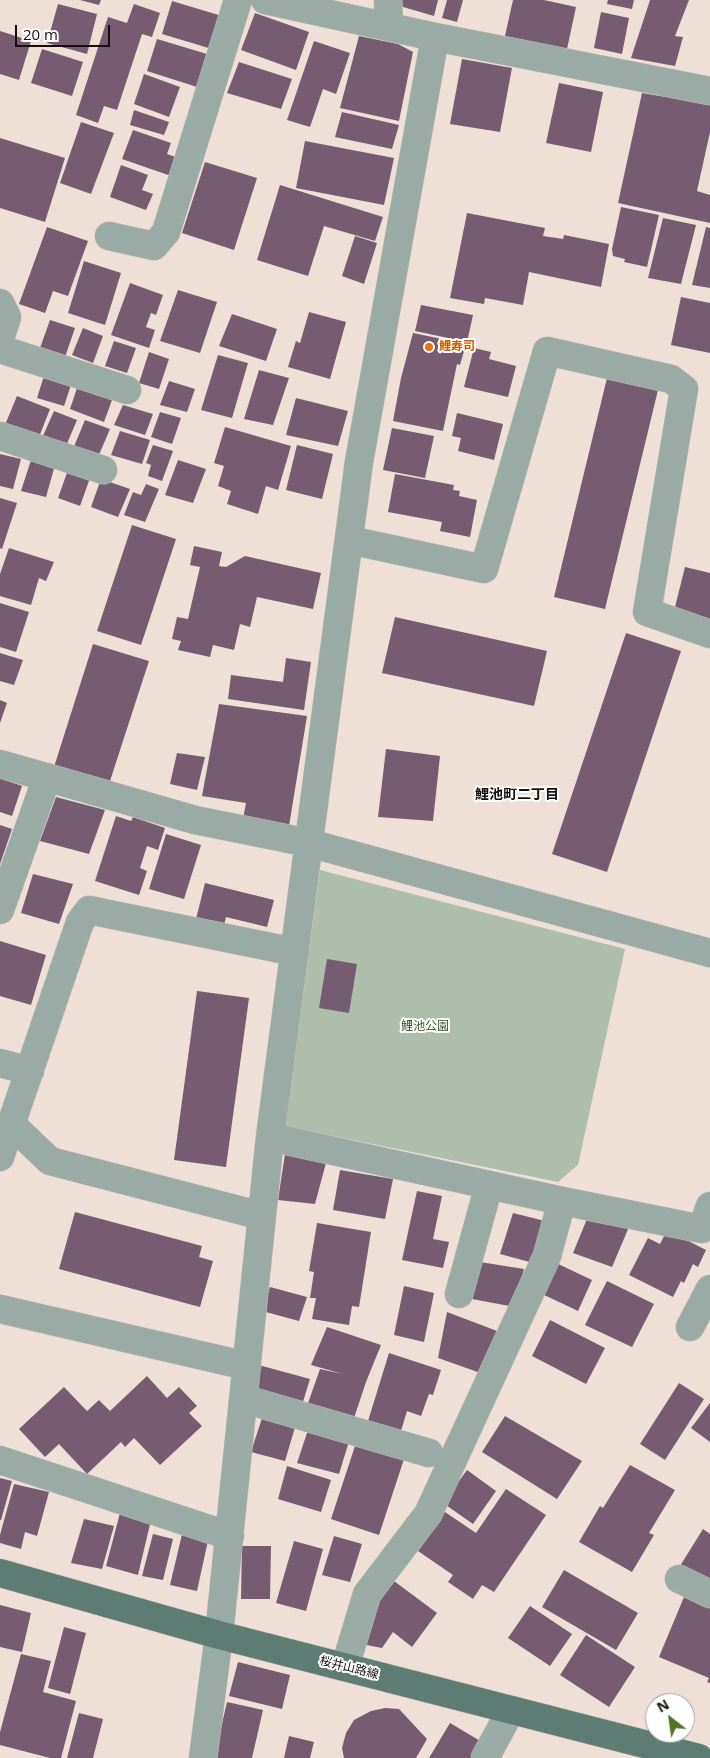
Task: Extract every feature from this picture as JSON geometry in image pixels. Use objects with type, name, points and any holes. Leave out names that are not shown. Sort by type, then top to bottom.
[{"type":"main road","name":"桜井山路線","points":[[0,1573],[219,1636],[699,1758]]},
{"type":"street","points":[[109,236],[154,246],[166,232],[238,0]]},
{"type":"street","points":[[265,0],[435,37],[710,91]]},
{"type":"street","points":[[388,0],[389,27]]},
{"type":"street","points":[[203,1758],[230,1536],[270,1138],[359,462],[435,37]]},
{"type":"street","points":[[0,303],[7,317],[0,339]]},
{"type":"street","points":[[0,349],[127,390]]},
{"type":"street","points":[[349,540],[484,569],[547,351],[671,379],[684,389],[647,612],[710,634]]},
{"type":"street","points":[[0,436],[102,470]]},
{"type":"street","points":[[0,764],[195,820],[309,843],[710,953]]},
{"type":"street","points":[[0,910],[47,777]]},
{"type":"street","points":[[0,1157],[80,922],[89,910],[295,952]]},
{"type":"street","points":[[0,1063],[30,1071]]},
{"type":"street","points":[[11,1124],[50,1162],[262,1216]]},
{"type":"street","points":[[270,1138],[702,1229],[710,1206]]},
{"type":"street","points":[[458,1294],[489,1185]]},
{"type":"street","points":[[345,1667],[366,1594],[428,1514],[547,1256],[562,1201]]},
{"type":"street","points":[[690,1327],[710,1289]]},
{"type":"street","points":[[0,1309],[247,1366]]},
{"type":"street","points":[[244,1399],[429,1453]]},
{"type":"street","points":[[0,1460],[230,1536]]},
{"type":"street","points":[[679,1578],[710,1594]]},
{"type":"street","points":[[485,1758],[510,1710]]},
{"type":"green space","name":"鯉池公園","points":[[320,870],[625,949],[578,1165],[558,1182],[285,1126]]},
{"type":"building","points":[[80,0],[101,0],[99,5]]},
{"type":"building","points":[[399,0],[438,0],[434,16],[403,7]]},
{"type":"building","points":[[447,0],[463,0],[457,22],[442,18]]},
{"type":"building","points":[[513,0],[544,0],[576,7],[567,49],[505,36]]},
{"type":"building","points":[[608,0],[634,0],[632,9],[607,4]]},
{"type":"building","points":[[650,0],[689,0],[675,36],[683,37],[675,66],[631,58]]},
{"type":"building","points":[[172,1],[222,16],[212,49],[162,34]]},
{"type":"building","points":[[58,4],[97,14],[87,54],[47,43]]},
{"type":"building","points":[[134,4],[160,13],[152,37],[142,34],[117,110],[104,106],[98,123],[76,115],[108,17],[127,23]]},
{"type":"building","points":[[601,12],[629,18],[622,54],[594,48]]},
{"type":"building","points":[[255,13],[309,32],[296,70],[241,50]]},
{"type":"building","points":[[0,31],[31,41],[19,80],[0,74]]},
{"type":"building","points":[[359,36],[398,44],[413,52],[399,121],[340,108]]},
{"type":"building","points":[[157,39],[207,54],[197,87],[147,71]]},
{"type":"building","points":[[314,41],[350,53],[336,94],[323,89],[310,127],[287,120]]},
{"type":"building","points":[[42,49],[83,62],[72,96],[31,83]]},
{"type":"building","points":[[462,59],[512,68],[500,132],[450,124]]},
{"type":"building","points":[[239,62],[292,79],[281,109],[227,93]]},
{"type":"building","points":[[144,74],[180,87],[169,117],[134,104]]},
{"type":"building","points":[[559,83],[603,92],[591,152],[546,143]]},
{"type":"building","points":[[642,93],[710,104],[710,132],[697,191],[710,195],[710,223],[618,203]]},
{"type":"building","points":[[134,110],[169,122],[164,135],[130,125]]},
{"type":"building","points":[[342,112],[399,125],[392,149],[335,137]]},
{"type":"building","points":[[81,122],[114,133],[91,194],[60,183]]},
{"type":"building","points":[[133,130],[171,143],[167,154],[181,159],[174,177],[122,159]]},
{"type":"building","points":[[0,138],[65,158],[45,222],[0,208]]},
{"type":"building","points":[[305,141],[394,158],[384,205],[296,188]]},
{"type":"building","points":[[205,162],[257,178],[234,250],[182,233]]},
{"type":"building","points":[[121,165],[148,175],[142,190],[153,194],[146,210],[110,197]]},
{"type":"building","points":[[280,185],[383,217],[375,241],[324,226],[308,276],[257,260]]},
{"type":"building","points":[[621,207],[659,215],[647,267],[624,262],[625,259],[613,256],[612,249]]},
{"type":"building","points":[[467,213],[545,228],[543,236],[563,239],[564,235],[609,244],[601,287],[529,272],[523,305],[485,298],[484,304],[450,298]]},
{"type":"building","points":[[663,218],[696,225],[681,284],[648,278]]},
{"type":"building","points":[[47,227],[88,241],[68,296],[53,291],[45,313],[19,304]]},
{"type":"building","points":[[706,227],[710,228],[710,288],[692,285]]},
{"type":"building","points":[[355,236],[377,243],[364,284],[342,276]]},
{"type":"building","points":[[84,261],[121,273],[105,325],[68,313]]},
{"type":"building","points":[[130,283],[163,295],[156,315],[151,313],[146,327],[155,330],[149,348],[111,335]]},
{"type":"building","points":[[178,290],[217,302],[200,353],[160,341]]},
{"type":"building","points":[[681,297],[710,303],[710,353],[671,345]]},
{"type":"building","points":[[421,305],[473,315],[467,342],[415,331]]},
{"type":"building","points":[[309,312],[346,322],[330,379],[288,367],[296,341],[300,343]]},
{"type":"building","points":[[232,314],[277,329],[266,361],[219,346]]},
{"type":"building","points":[[50,320],[75,328],[65,357],[40,348]]},
{"type":"building","points":[[83,328],[103,336],[93,363],[72,355]]},
{"type":"building","points":[[413,333],[466,344],[460,365],[457,364],[443,431],[393,421],[401,378]]},
{"type":"building","points":[[114,341],[136,348],[127,373],[105,366]]},
{"type":"building","points":[[474,348],[491,352],[489,359],[516,366],[508,397],[464,387]]},
{"type":"building","points":[[149,352],[169,359],[159,389],[139,383]]},
{"type":"building","points":[[218,355],[248,363],[232,418],[201,410]]},
{"type":"building","points":[[259,370],[289,378],[273,425],[244,419]]},
{"type":"building","points":[[44,376],[71,385],[64,406],[37,398]]},
{"type":"building","points":[[607,378],[658,390],[605,609],[554,597]]},
{"type":"building","points":[[169,381],[195,389],[187,412],[160,405]]},
{"type":"building","points":[[77,388],[112,400],[104,422],[70,409]]},
{"type":"building","points":[[17,396],[50,409],[39,437],[5,425]]},
{"type":"building","points":[[296,398],[348,411],[338,446],[286,435]]},
{"type":"building","points":[[123,405],[153,414],[145,435],[114,425]]},
{"type":"building","points":[[54,411],[77,420],[66,446],[42,438]]},
{"type":"building","points":[[160,412],[181,418],[172,444],[151,437]]},
{"type":"building","points":[[457,413],[503,424],[494,460],[458,451],[461,438],[452,436]]},
{"type":"building","points":[[85,420],[110,429],[98,457],[73,449]]},
{"type":"building","points":[[225,427],[291,446],[278,490],[266,486],[258,514],[227,504],[231,491],[218,486],[224,466],[214,463]]},
{"type":"building","points":[[392,428],[434,436],[425,478],[383,470]]},
{"type":"building","points":[[120,431],[150,440],[142,464],[111,455]]},
{"type":"building","points":[[153,445],[173,451],[162,481],[148,476],[151,465],[146,463]]},
{"type":"building","points":[[297,445],[333,454],[322,499],[286,490]]},
{"type":"building","points":[[0,454],[21,459],[13,489],[0,486]]},
{"type":"building","points":[[32,457],[55,465],[46,497],[21,491]]},
{"type":"building","points":[[178,460],[206,469],[193,503],[165,495]]},
{"type":"building","points":[[68,470],[90,478],[80,506],[58,498]]},
{"type":"building","points":[[395,474],[454,485],[453,490],[460,491],[459,496],[477,500],[470,537],[440,531],[442,522],[388,512]]},
{"type":"building","points":[[101,479],[130,489],[118,517],[91,507]]},
{"type":"building","points":[[146,484],[159,489],[145,522],[124,515],[133,492],[141,495]]},
{"type":"building","points":[[0,498],[17,503],[2,549],[0,548]]},
{"type":"building","points":[[132,525],[176,539],[141,645],[97,631]]},
{"type":"building","points":[[194,546],[222,552],[219,566],[226,567],[245,556],[321,573],[313,609],[257,597],[250,627],[240,624],[234,650],[213,645],[210,657],[178,650],[181,641],[172,639],[177,617],[188,619],[200,567],[190,565]]},
{"type":"building","points":[[9,548],[54,562],[46,581],[39,578],[31,605],[0,596],[0,574]]},
{"type":"building","points":[[685,567],[710,573],[710,620],[674,611]]},
{"type":"building","points":[[0,603],[29,612],[16,652],[0,647]]},
{"type":"building","points":[[395,617],[547,651],[534,706],[382,673]]},
{"type":"building","points":[[626,633],[681,651],[607,872],[552,854]]},
{"type":"building","points":[[93,644],[149,661],[109,784],[54,767]]},
{"type":"building","points":[[0,653],[23,660],[14,685],[0,681]]},
{"type":"building","points":[[286,658],[311,662],[304,710],[228,699],[231,675],[283,682]]},
{"type":"building","points":[[0,700],[7,703],[0,723]]},
{"type":"building","points":[[219,704],[307,716],[289,826],[243,819],[246,803],[202,796]]},
{"type":"building","points":[[386,749],[440,756],[433,821],[378,817]]},
{"type":"building","points":[[177,753],[205,757],[197,790],[170,784]]},
{"type":"building","points":[[0,778],[22,786],[12,816],[0,812]]},
{"type":"building","points":[[56,797],[105,810],[89,854],[40,841]]},
{"type":"building","points":[[116,816],[131,821],[133,817],[165,828],[158,850],[147,846],[140,868],[147,871],[139,895],[95,881]]},
{"type":"building","points":[[0,825],[12,829],[0,864]]},
{"type":"building","points":[[166,834],[201,845],[184,899],[149,889]]},
{"type":"building","points":[[33,874],[73,884],[59,924],[21,913]]},
{"type":"building","points":[[205,883],[274,900],[267,927],[226,917],[224,926],[196,919]]},
{"type":"building","points":[[0,941],[46,955],[31,1005],[0,996]]},
{"type":"building","points":[[327,959],[357,964],[349,1013],[319,1008]]},
{"type":"building","points":[[197,991],[249,998],[226,1167],[174,1160]]},
{"type":"building","points":[[285,1154],[327,1159],[315,1204],[278,1200]]},
{"type":"building","points":[[340,1170],[393,1179],[385,1219],[333,1210]]},
{"type":"building","points":[[417,1191],[442,1196],[433,1239],[449,1242],[443,1268],[402,1260]]},
{"type":"building","points":[[75,1212],[202,1246],[199,1257],[213,1261],[200,1307],[59,1269]]},
{"type":"building","points":[[513,1213],[549,1222],[537,1264],[500,1254]]},
{"type":"building","points":[[589,1214],[629,1227],[612,1267],[573,1253]]},
{"type":"building","points":[[317,1223],[371,1232],[359,1307],[352,1306],[349,1325],[312,1319],[316,1298],[310,1298],[314,1272],[309,1271]]},
{"type":"building","points":[[667,1230],[706,1250],[698,1267],[693,1264],[684,1283],[681,1281],[673,1297],[629,1275],[648,1238],[660,1244]]},
{"type":"building","points":[[480,1262],[524,1269],[515,1307],[472,1299]]},
{"type":"building","points":[[554,1262],[592,1280],[578,1311],[540,1293]]},
{"type":"building","points":[[607,1281],[654,1304],[632,1347],[585,1325]]},
{"type":"building","points":[[404,1286],[434,1293],[424,1342],[394,1335]]},
{"type":"building","points":[[270,1287],[307,1297],[299,1321],[262,1311]]},
{"type":"building","points":[[447,1312],[505,1334],[489,1376],[438,1358]]},
{"type":"building","points":[[550,1320],[605,1348],[586,1384],[532,1356]]},
{"type":"building","points":[[327,1327],[381,1345],[354,1418],[307,1406],[320,1369],[343,1374],[311,1365]]},
{"type":"building","points":[[389,1353],[441,1370],[433,1395],[429,1394],[421,1416],[407,1411],[401,1431],[368,1421]]},
{"type":"building","points":[[255,1364],[310,1379],[302,1405],[255,1393]]},
{"type":"building","points":[[147,1376],[167,1398],[179,1387],[197,1406],[189,1413],[202,1426],[160,1465],[134,1438],[125,1447],[121,1442],[87,1474],[59,1444],[45,1457],[19,1429],[64,1387],[87,1411],[99,1400],[110,1411]]},
{"type":"building","points":[[679,1383],[704,1399],[665,1460],[640,1444]]},
{"type":"building","points":[[710,1403],[710,1442],[691,1428]]},
{"type":"building","points":[[263,1415],[296,1424],[285,1461],[251,1452]]},
{"type":"building","points":[[505,1416],[582,1461],[557,1499],[482,1452]]},
{"type":"building","points":[[309,1427],[350,1438],[339,1474],[297,1463]]},
{"type":"building","points":[[357,1440],[405,1456],[379,1535],[331,1519]]},
{"type":"building","points":[[630,1465],[675,1490],[649,1533],[654,1535],[632,1572],[579,1542],[600,1506],[603,1508]]},
{"type":"building","points":[[287,1466],[331,1480],[321,1512],[278,1499]]},
{"type":"building","points":[[467,1470],[496,1491],[473,1524],[443,1503]]},
{"type":"building","points":[[0,1478],[12,1481],[1,1520],[0,1520]]},
{"type":"building","points":[[14,1484],[49,1492],[37,1536],[25,1532],[21,1549],[0,1543],[0,1535]]},
{"type":"building","points":[[506,1489],[546,1515],[494,1592],[482,1585],[473,1599],[448,1582],[453,1575],[418,1551],[445,1512],[476,1533]]},
{"type":"building","points":[[120,1513],[151,1520],[138,1575],[106,1566]]},
{"type":"building","points":[[84,1519],[114,1526],[102,1569],[71,1563]]},
{"type":"building","points":[[703,1529],[710,1534],[710,1584],[680,1566]]},
{"type":"building","points":[[183,1530],[209,1536],[197,1591],[170,1585]]},
{"type":"building","points":[[153,1534],[173,1539],[163,1580],[142,1576]]},
{"type":"building","points":[[334,1536],[362,1544],[350,1582],[322,1575]]},
{"type":"building","points":[[294,1541],[323,1549],[306,1611],[276,1603]]},
{"type":"building","points":[[242,1546],[271,1546],[270,1599],[241,1599]]},
{"type":"building","points":[[564,1570],[638,1613],[616,1650],[542,1607]]},
{"type":"building","points":[[394,1581],[437,1613],[412,1647],[393,1632],[382,1648],[356,1643],[374,1619],[369,1616]]},
{"type":"building","points":[[684,1597],[710,1607],[710,1683],[707,1682],[709,1678],[659,1657]]},
{"type":"building","points":[[0,1605],[31,1613],[22,1652],[0,1647]]},
{"type":"building","points":[[530,1606],[572,1634],[550,1666],[508,1638]]},
{"type":"building","points":[[64,1627],[86,1633],[70,1694],[48,1688]]},
{"type":"building","points":[[586,1635],[635,1667],[609,1707],[560,1675]]},
{"type":"building","points":[[21,1654],[51,1661],[43,1692],[76,1701],[61,1758],[50,1758],[0,1745],[0,1732]]},
{"type":"building","points":[[238,1662],[290,1675],[282,1709],[229,1696]]},
{"type":"building","points":[[227,1702],[263,1710],[252,1758],[214,1758]]},
{"type":"building","points":[[385,1708],[399,1709],[427,1739],[416,1758],[344,1758],[342,1748],[346,1733],[354,1720],[371,1711]]},
{"type":"building","points":[[79,1713],[103,1719],[93,1758],[67,1758]]},
{"type":"building","points":[[450,1723],[482,1742],[472,1758],[429,1758]]},
{"type":"building","points":[[289,1736],[314,1742],[310,1758],[284,1758]]},
{"type":"place","name":"鯉寿司","points":[[429,347]]},
{"type":"district","name":"鯉池町二丁目","points":[[517,795]]}]
